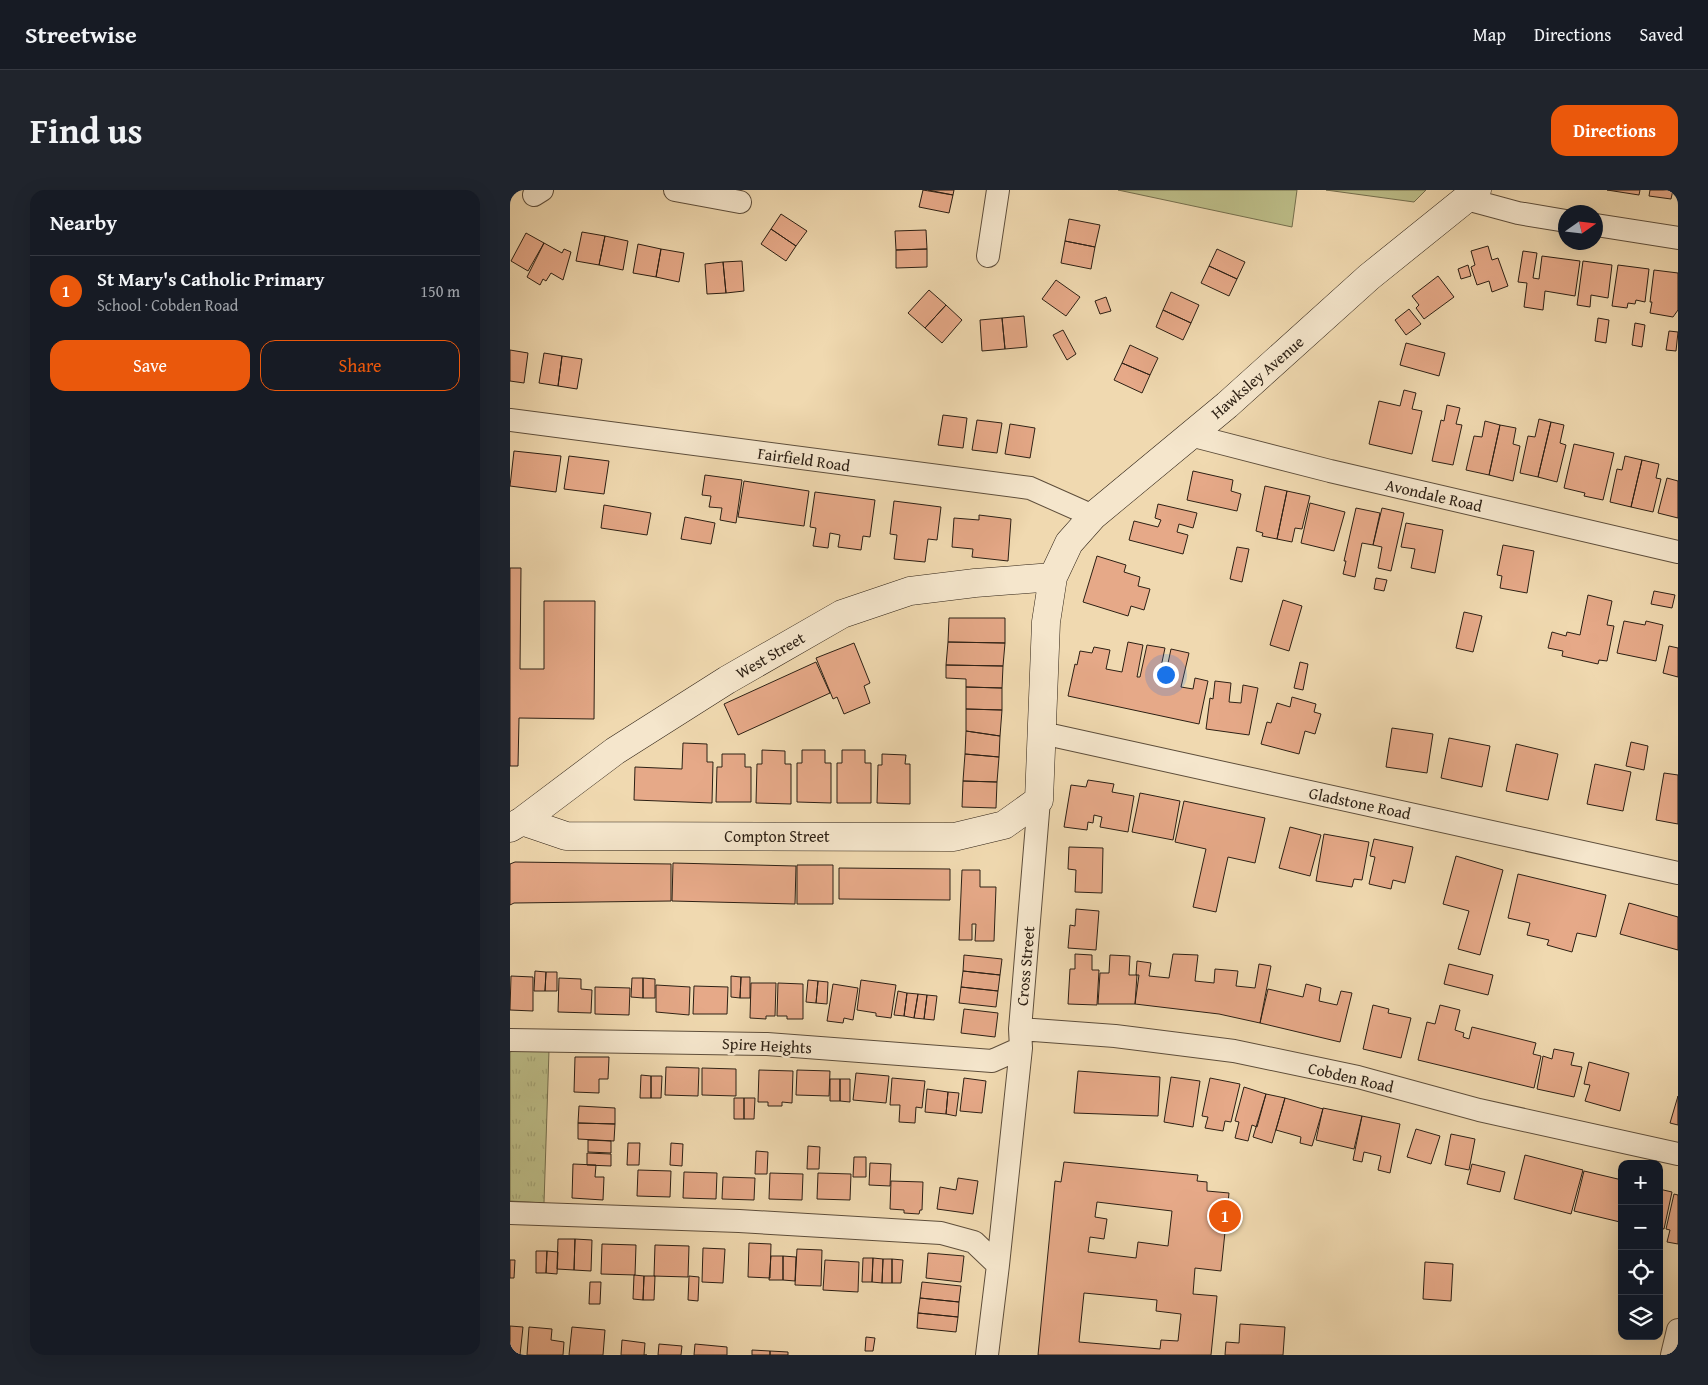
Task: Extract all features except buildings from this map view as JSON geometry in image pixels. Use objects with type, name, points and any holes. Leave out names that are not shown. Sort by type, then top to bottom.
[{"type":"street","points":[[675,190],[711,193],[740,202]]},
{"type":"street","points":[[988,256],[998,190]]},
{"type":"street","points":[[1471,194],[1518,213],[1558,220]]},
{"type":"street","name":"Hawksley Avenue","points":[[1053,577],[1069,542],[1093,516],[1227,405],[1369,277],[1471,194]]},
{"type":"street","points":[[1603,226],[1678,238]]},
{"type":"street","name":"Fairfield Road","points":[[510,420],[1030,488],[1093,516]]},
{"type":"street","name":"Avondale Road","points":[[1190,435],[1330,471],[1678,552]]},
{"type":"street","name":"Cross Street","points":[[987,1355],[998,1265],[1020,1039],[1039,800],[1046,622],[1053,577]]},
{"type":"street","name":"West Street","points":[[516,825],[615,751],[727,680],[842,614],[910,591],[975,583],[1053,577]]},
{"type":"street","name":"Gladstone Road","points":[[1042,733],[1678,873]]},
{"type":"street","name":"Compton Street","points":[[516,825],[566,836],[954,837],[1004,826],[1039,800]]},
{"type":"street","name":"Cobden Road","points":[[1020,1039],[1115,1036],[1234,1051],[1358,1077],[1479,1110],[1678,1154]]},
{"type":"street","name":"Spire Heights","points":[[510,1040],[767,1044],[992,1062],[1020,1039]]},
{"type":"street","points":[[510,1213],[739,1221],[941,1233],[974,1242],[998,1265]]},
{"type":"street","points":[[1672,1355],[1678,1330]]},
{"type":"green space","points":[[1118,190],[1297,190],[1292,227]]},
{"type":"green space","points":[[1326,190],[1426,190],[1414,202]]},
{"type":"green space","points":[[518,1050],[549,1050],[544,1203],[510,1201],[510,1052]]},
{"type":"place","name":"St Mary's Catholic Primary","points":[[1225,1216]]}]
